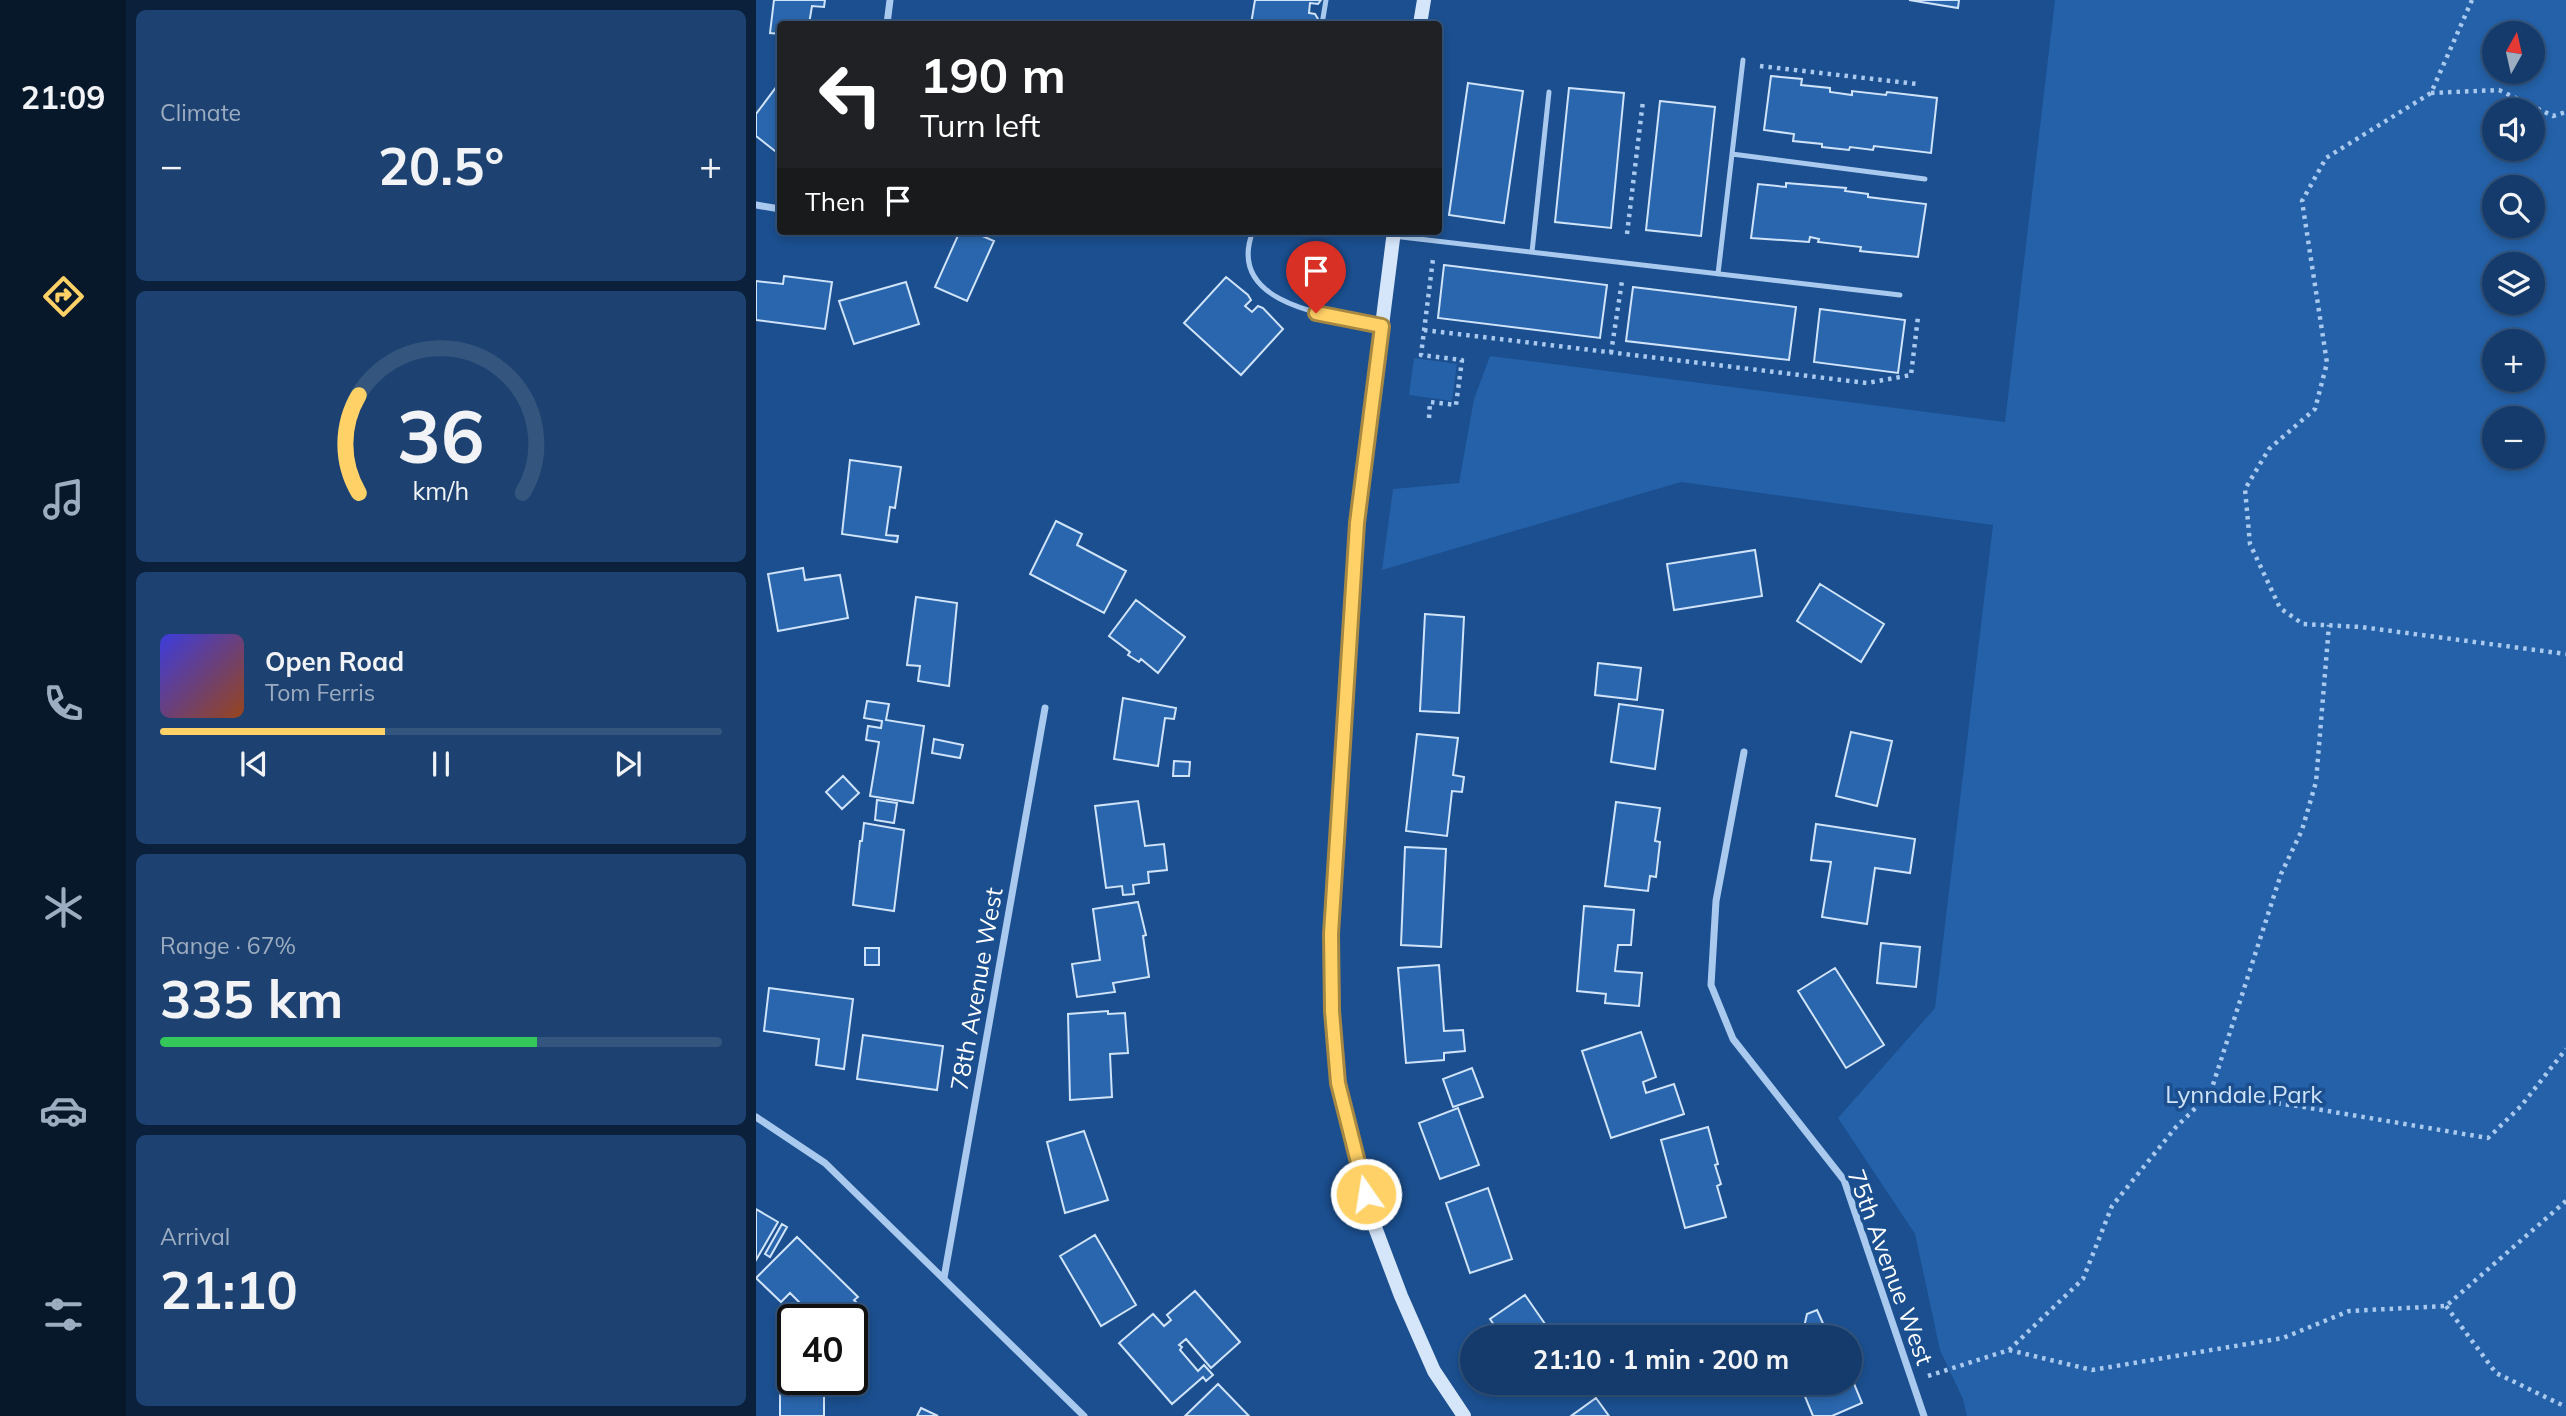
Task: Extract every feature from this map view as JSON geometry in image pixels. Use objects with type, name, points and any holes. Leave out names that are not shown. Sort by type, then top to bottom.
[{"type":"street","points":[[887,21],[890,0]]},
{"type":"street","points":[[1420,21],[1424,0]]},
{"type":"street","points":[[756,205],[777,208]]},
{"type":"street","points":[[1394,235],[1357,523],[1331,934],[1334,1035],[1338,1083],[1370,1214],[1401,1296],[1434,1371],[1464,1416]]},
{"type":"street","name":"78th Avenue West","points":[[944,1278],[1045,708]]},
{"type":"street","name":"75th Avenue West","points":[[1744,752],[1716,901],[1711,985],[1733,1039],[1844,1180],[1924,1416]]},
{"type":"street","points":[[756,1117],[825,1163],[1084,1416]]},
{"type":"lane","points":[[1322,21],[1326,0]]},
{"type":"lane","points":[[1718,274],[1743,60]]},
{"type":"lane","points":[[1532,252],[1549,92]]},
{"type":"lane","points":[[1732,154],[1924,179]]},
{"type":"lane","points":[[1252,235],[1247,247],[1247,260],[1262,286],[1276,297],[1295,307],[1316,313],[1382,326]]},
{"type":"lane","points":[[1409,235],[1900,295]]},
{"type":"path","points":[[2431,93],[2472,0]]},
{"type":"path","points":[[1760,66],[1917,85]]},
{"type":"path","points":[[2566,112],[2553,116],[2499,90],[2431,93],[2326,158],[2302,201],[2327,363],[2315,409],[2269,449],[2245,489],[2250,544],[2280,608],[2303,624],[2361,627],[2566,654]]},
{"type":"path","points":[[1628,234],[1643,101]]},
{"type":"path","points":[[1429,418],[1430,402],[1456,405],[1462,360],[1421,355],[1433,258]]},
{"type":"path","points":[[1611,353],[1622,281]]},
{"type":"path","points":[[1424,330],[1867,383],[1911,375],[1918,317]]},
{"type":"path","points":[[1912,1381],[2009,1350],[2083,1279],[2112,1206],[2176,1127],[2210,1094],[2281,874],[2302,830],[2316,782],[2329,625]]},
{"type":"path","points":[[2210,1094],[2304,1107],[2488,1139],[2521,1106],[2566,1049]]},
{"type":"path","points":[[2009,1350],[2092,1370],[2283,1338],[2349,1311],[2446,1306],[2566,1202]]},
{"type":"path","points":[[2446,1306],[2496,1373],[2566,1407]]},
{"type":"green space","name":"Lynndale Park","points":[[2055,0],[2566,0],[2566,1416],[1967,1416],[1963,1399],[1940,1350],[1915,1234],[1838,1118],[1935,1008],[1993,525],[1681,482],[1382,570],[1393,489],[1459,483],[1474,399],[1490,356],[2005,422]]},
{"type":"green space","points":[[1414,358],[1457,364],[1452,401],[1409,395]]},
{"type":"building","points":[[774,0],[825,0],[824,7],[812,6],[810,21],[777,21],[777,34],[770,33]]},
{"type":"building","points":[[1255,0],[1321,0],[1318,4],[1310,3],[1309,13],[1315,14],[1318,21],[1252,21]]},
{"type":"building","points":[[1909,0],[1959,0],[1958,8]]},
{"type":"building","points":[[1771,76],[1802,79],[1801,85],[1830,88],[1830,92],[1852,95],[1852,91],[1886,95],[1887,92],[1937,98],[1931,153],[1874,146],[1873,150],[1822,147],[1822,144],[1793,141],[1794,134],[1764,130]]},
{"type":"building","points":[[1468,83],[1523,91],[1504,223],[1449,215]]},
{"type":"building","points":[[777,86],[777,153],[756,136],[756,114]]},
{"type":"building","points":[[1569,88],[1624,93],[1611,228],[1555,222]]},
{"type":"building","points":[[1660,101],[1715,107],[1701,236],[1646,230]]},
{"type":"building","points":[[1786,183],[1846,188],[1845,191],[1868,194],[1868,197],[1926,204],[1918,257],[1860,251],[1861,247],[1818,242],[1819,239],[1810,237],[1809,242],[1751,238],[1758,184],[1786,187]]},
{"type":"building","points":[[958,235],[980,235],[994,241],[967,301],[935,287]]},
{"type":"building","points":[[1444,265],[1607,285],[1600,338],[1438,318]]},
{"type":"building","points":[[784,276],[832,282],[825,329],[756,320],[756,281],[783,284]]},
{"type":"building","points":[[1226,277],[1248,295],[1251,300],[1245,306],[1252,312],[1258,306],[1263,308],[1283,329],[1241,375],[1184,323]]},
{"type":"building","points":[[906,282],[919,324],[854,344],[839,301]]},
{"type":"building","points":[[1633,287],[1796,307],[1789,360],[1626,341]]},
{"type":"building","points":[[1820,309],[1905,320],[1898,373],[1814,362]]},
{"type":"building","points":[[850,460],[901,467],[895,508],[890,507],[886,535],[898,536],[897,542],[842,534]]},
{"type":"building","points":[[1056,521],[1082,534],[1077,545],[1126,571],[1104,613],[1030,574]]},
{"type":"building","points":[[1755,550],[1762,596],[1674,610],[1667,564]]},
{"type":"building","points":[[803,568],[805,580],[840,575],[848,618],[778,631],[768,574]]},
{"type":"building","points":[[1820,584],[1884,624],[1861,662],[1797,621]]},
{"type":"building","points":[[916,597],[957,603],[949,686],[918,681],[920,666],[907,665]]},
{"type":"building","points":[[1136,600],[1185,637],[1158,673],[1141,659],[1139,662],[1128,655],[1130,652],[1109,636]]},
{"type":"building","points":[[1425,614],[1464,617],[1459,713],[1420,711]]},
{"type":"building","points":[[1598,663],[1641,668],[1637,700],[1595,695]]},
{"type":"building","points":[[1123,698],[1176,708],[1174,719],[1165,718],[1158,766],[1114,759]]},
{"type":"building","points":[[867,701],[889,704],[886,720],[924,726],[913,803],[870,796],[879,742],[866,740],[868,726],[881,728],[882,721],[864,718]]},
{"type":"building","points":[[1619,704],[1663,710],[1655,769],[1611,762]]},
{"type":"building","points":[[1851,732],[1892,741],[1877,806],[1836,796]]},
{"type":"building","points":[[1417,734],[1458,738],[1453,775],[1464,777],[1462,792],[1452,791],[1447,836],[1406,831]]},
{"type":"building","points":[[934,739],[963,745],[960,758],[932,753]]},
{"type":"building","points":[[1174,761],[1190,762],[1189,776],[1173,776]]},
{"type":"building","points":[[843,776],[859,793],[842,809],[826,792]]},
{"type":"building","points":[[877,800],[897,803],[894,823],[875,820]]},
{"type":"building","points":[[1138,801],[1145,846],[1164,844],[1167,870],[1148,872],[1149,883],[1133,885],[1134,894],[1123,895],[1122,886],[1106,888],[1095,806]]},
{"type":"building","points":[[1616,802],[1660,808],[1655,841],[1660,842],[1656,877],[1650,876],[1648,891],[1605,886]]},
{"type":"building","points":[[864,823],[904,830],[894,911],[853,905]]},
{"type":"building","points":[[1816,824],[1915,839],[1910,873],[1875,868],[1867,924],[1822,917],[1831,862],[1811,860]]},
{"type":"building","points":[[1405,847],[1446,849],[1441,947],[1401,945]]},
{"type":"building","points":[[1138,902],[1146,935],[1143,936],[1149,977],[1113,983],[1115,992],[1077,997],[1072,964],[1100,960],[1093,909]]},
{"type":"building","points":[[1584,906],[1634,910],[1631,945],[1618,945],[1615,971],[1642,973],[1639,1006],[1605,1003],[1606,994],[1577,991]]},
{"type":"building","points":[[1881,943],[1920,947],[1916,987],[1877,983]]},
{"type":"building","points":[[865,948],[879,948],[879,965],[865,965]]},
{"type":"building","points":[[1439,965],[1444,1031],[1463,1030],[1465,1051],[1444,1053],[1444,1060],[1406,1063],[1398,968]]},
{"type":"building","points":[[1835,968],[1884,1045],[1846,1068],[1798,991]]},
{"type":"building","points":[[769,988],[853,999],[844,1069],[816,1065],[819,1039],[764,1031]]},
{"type":"building","points":[[1108,1011],[1108,1014],[1125,1013],[1128,1053],[1110,1054],[1112,1097],[1070,1100],[1068,1014]]},
{"type":"building","points":[[1641,1032],[1656,1077],[1643,1082],[1646,1093],[1674,1084],[1684,1114],[1611,1138],[1582,1051]]},
{"type":"building","points":[[863,1035],[943,1046],[937,1090],[857,1079]]},
{"type":"building","points":[[1472,1068],[1483,1097],[1453,1107],[1443,1079]]},
{"type":"building","points":[[1458,1108],[1479,1165],[1440,1179],[1419,1123]]},
{"type":"building","points":[[1708,1127],[1718,1164],[1715,1165],[1721,1184],[1717,1186],[1726,1217],[1685,1228],[1661,1140]]},
{"type":"building","points":[[1084,1131],[1108,1200],[1065,1213],[1047,1142]]},
{"type":"building","points":[[1488,1188],[1512,1259],[1470,1273],[1446,1203]]},
{"type":"building","points":[[756,1209],[778,1222],[756,1260]]},
{"type":"building","points":[[782,1224],[787,1227],[770,1257],[765,1254]]},
{"type":"building","points":[[1095,1235],[1136,1305],[1101,1326],[1060,1256]]},
{"type":"building","points":[[797,1237],[858,1297],[854,1300],[858,1304],[801,1304],[790,1293],[781,1302],[756,1278]]},
{"type":"building","points":[[1195,1291],[1240,1342],[1211,1368],[1186,1339],[1179,1345],[1182,1347],[1180,1350],[1198,1371],[1204,1365],[1213,1375],[1206,1381],[1203,1377],[1172,1404],[1119,1343],[1153,1314],[1164,1326],[1171,1320],[1167,1315]]},
{"type":"building","points":[[1525,1295],[1546,1325],[1494,1325],[1490,1319]]},
{"type":"building","points":[[1817,1310],[1824,1325],[1804,1325],[1807,1314]]},
{"type":"building","points":[[1218,1384],[1249,1416],[1185,1416]]},
{"type":"building","points":[[780,1395],[824,1395],[824,1416],[780,1416]]},
{"type":"building","points":[[1804,1395],[1859,1395],[1862,1403],[1832,1416],[1813,1416]]},
{"type":"building","points":[[1596,1398],[1609,1416],[1571,1416]]},
{"type":"building","points":[[921,1408],[938,1416],[917,1416]]},
{"type":"route","points":[[1316,313],[1382,326],[1357,523],[1331,934],[1332,1011],[1338,1083],[1366,1194]]}]
